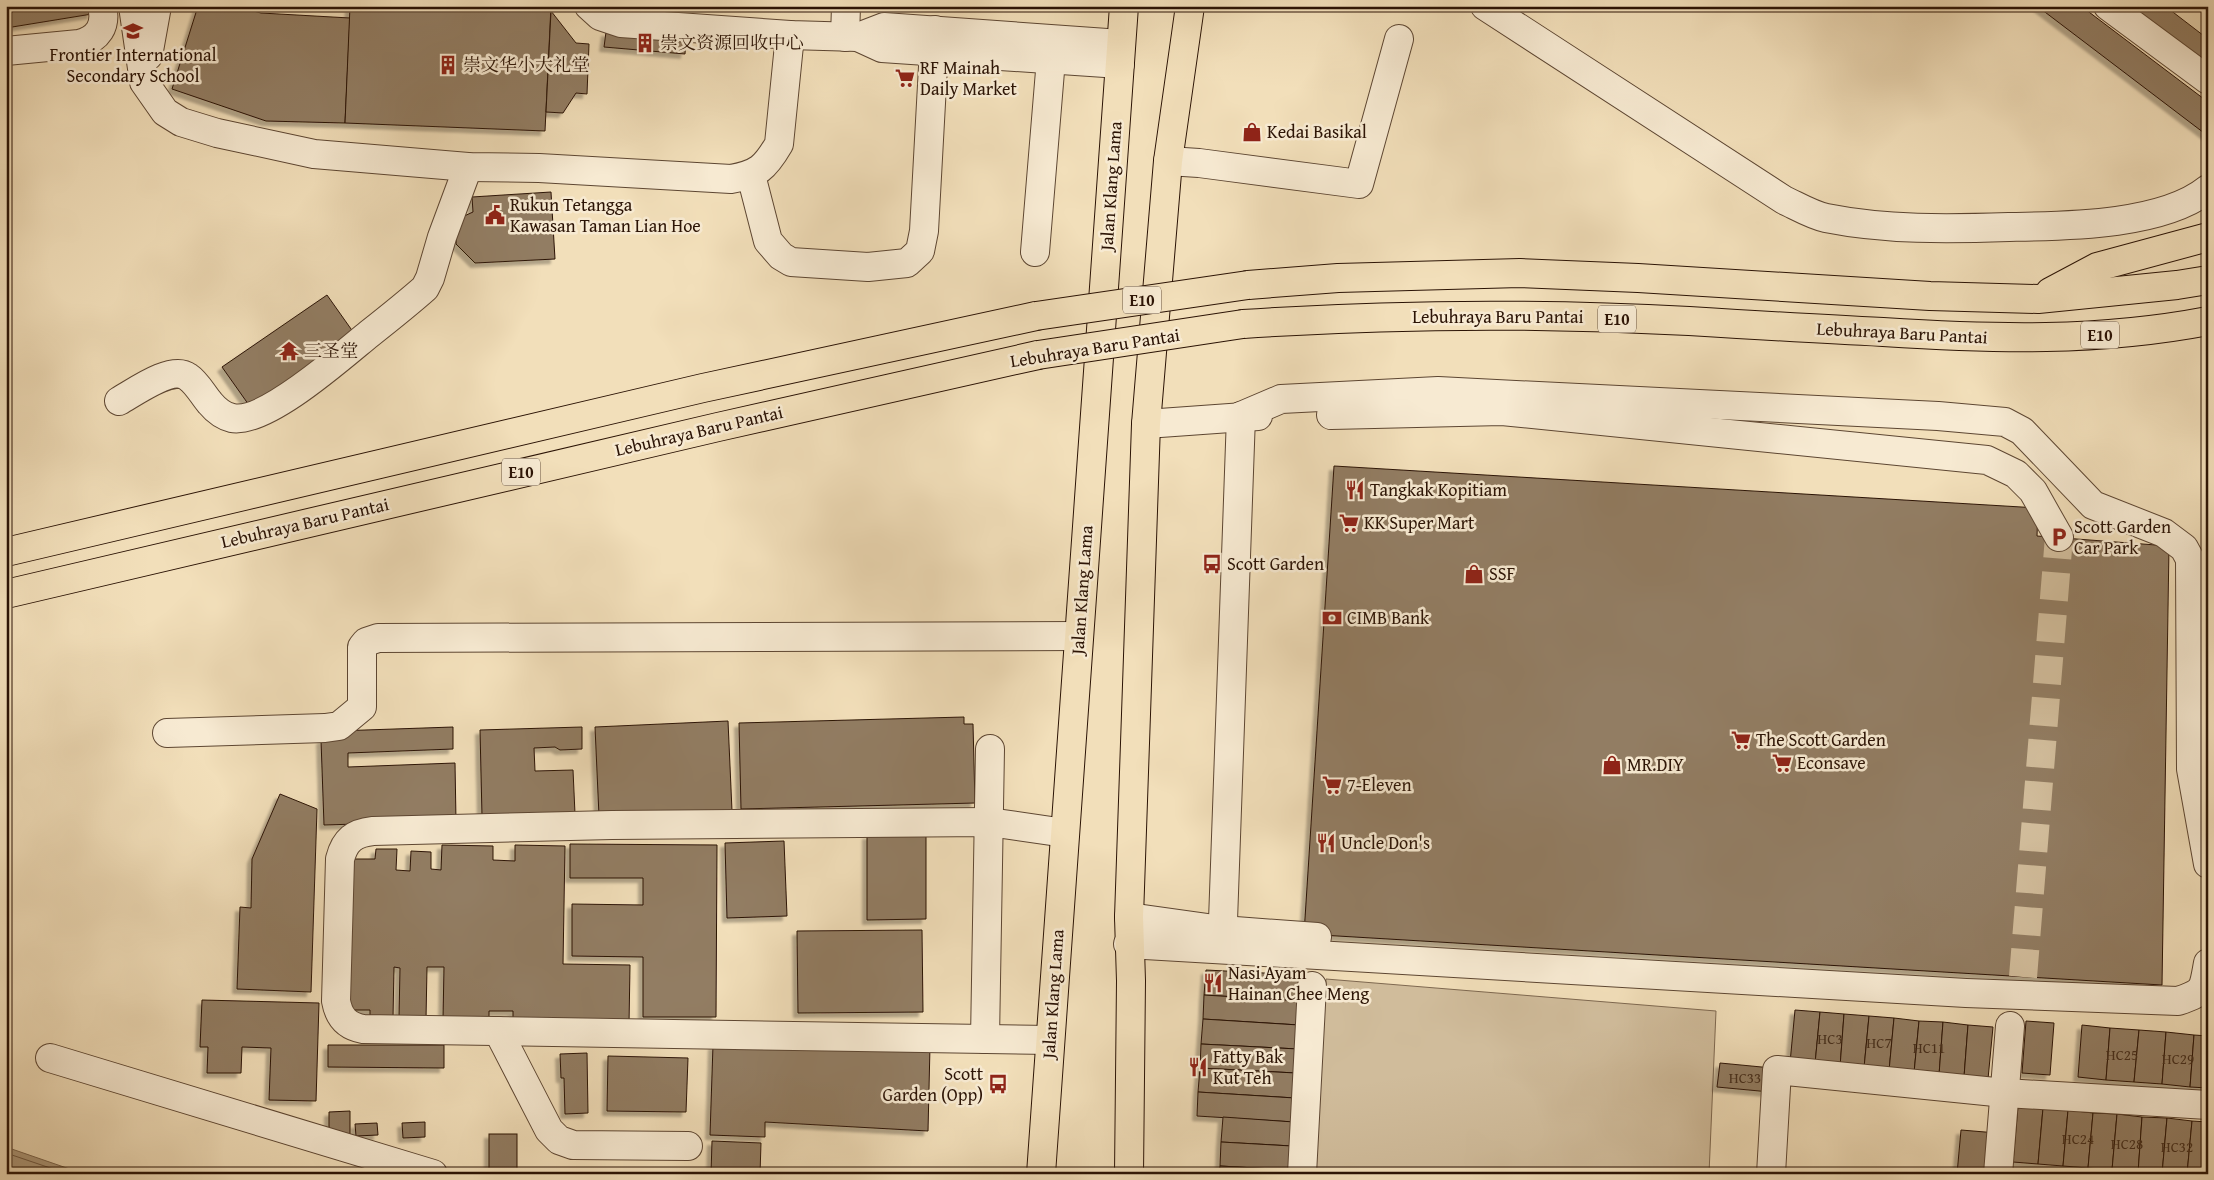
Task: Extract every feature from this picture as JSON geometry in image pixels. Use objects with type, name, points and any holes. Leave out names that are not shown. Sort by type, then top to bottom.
[{"type":"main road","name":"Jalan Klang Lama","points":[[1041,1174],[1124,6]]},
{"type":"main road","points":[[1129,1174],[1131,981],[1128,944],[1146,424],[1168,161],[1190,6]]},
{"type":"main road","points":[[2038,299],[2097,267],[2208,237]]},
{"type":"main road","name":"E10","points":[[6,552],[703,388],[1036,316],[1248,285],[1338,278],[1520,273],[1638,278],[1930,296],[2038,299],[2177,285],[2208,280]]},
{"type":"main road","name":"Lebuhraya Baru Pantai","points":[[6,594],[708,429],[1038,355],[1243,324],[1347,317],[1517,316],[1662,320],[2000,338],[2065,338],[2208,321]]},
{"type":"street","points":[[6,51],[79,44],[90,41],[99,33],[104,22],[102,6]]},
{"type":"street","points":[[133,6],[144,82],[165,112],[182,122],[217,133],[314,154],[468,167],[540,168],[731,179],[751,175],[770,159],[779,144],[790,35]]},
{"type":"street","points":[[144,82],[157,6]]},
{"type":"street","points":[[589,6],[600,16],[621,23],[704,17],[790,35],[851,37],[884,27],[935,40],[1051,59],[1121,54]]},
{"type":"street","points":[[846,6],[851,37]]},
{"type":"street","points":[[1485,6],[1784,200],[1823,218],[1861,224],[1955,228],[2059,226],[2125,220],[2165,210],[2200,196],[2208,189]]},
{"type":"street","points":[[2108,6],[2208,80]]},
{"type":"street","points":[[1168,161],[1199,163],[1359,184],[1399,39]]},
{"type":"street","points":[[935,40],[1121,54]]},
{"type":"street","points":[[751,175],[768,241],[781,256],[791,262],[868,267],[907,263],[920,251],[924,231],[935,40]]},
{"type":"street","points":[[1034,252],[1051,59]]},
{"type":"street","points":[[119,400],[165,376],[174,373],[184,374],[190,378],[216,410],[232,418],[250,417],[273,406],[310,382],[425,288],[468,167]]},
{"type":"street","points":[[1241,416],[1281,399],[1438,391],[1938,416],[2005,422],[2022,430],[2093,505],[2164,533],[2184,548],[2190,559],[2191,769],[2208,864]]},
{"type":"street","points":[[1146,424],[1185,423],[1241,416],[1502,411],[1987,460],[2016,474],[2034,491],[2060,537]]},
{"type":"street","points":[[1222,940],[1241,416]]},
{"type":"street","points":[[167,733],[338,726],[351,718],[362,707],[362,647],[366,642],[378,638],[1079,636]]},
{"type":"street","points":[[984,1039],[990,749]]},
{"type":"street","points":[[1050,1040],[363,1029],[353,1027],[344,1021],[338,1012],[336,1001],[340,859],[343,848],[348,840],[357,834],[373,831],[612,825],[989,822],[1065,833]]},
{"type":"street","points":[[1129,917],[1222,940],[1956,993],[2178,1001],[2197,995],[2204,987],[2208,963]]},
{"type":"street","points":[[1128,944],[1222,940],[1932,979],[2022,977]]},
{"type":"street","points":[[1302,1174],[1312,986]]},
{"type":"street","points":[[1998,1174],[2010,1026]]},
{"type":"street","points":[[498,1031],[549,1130],[559,1140],[573,1145],[688,1146]]},
{"type":"street","points":[[50,1058],[433,1174]]},
{"type":"street","points":[[1771,1174],[1777,1070],[2005,1094],[2208,1105]]},
{"type":"shaded area","points":[[1326,979],[1716,1011],[1709,1174],[1315,1174]]},
{"type":"water","points":[[6,1147],[84,1174],[6,1174]]},
{"type":"building","points":[[6,6],[91,6],[92,14],[6,28]]},
{"type":"building","points":[[198,6],[234,6],[261,13],[350,18],[345,123],[266,121],[172,89]]},
{"type":"building","name":"崇文华小大礼堂","points":[[350,6],[551,6],[545,131],[345,123]]},
{"type":"building","points":[[2037,6],[2081,6],[2208,102],[2208,136]]},
{"type":"building","points":[[2122,6],[2165,6],[2208,39],[2208,55],[2200,65]]},
{"type":"building","points":[[551,11],[576,43],[589,44],[587,94],[576,93],[563,113],[546,112]]},
{"type":"building","name":"崇文资源回收中心","points":[[606,32],[686,39],[685,54],[604,47]]},
{"type":"building","points":[[551,192],[555,259],[475,263],[456,244],[457,229],[462,217],[473,212],[472,197]]},
{"type":"building","name":"三圣堂","points":[[327,295],[356,336],[251,408],[222,367]]},
{"type":"building","name":"The Scott Garden","points":[[1334,466],[2038,508],[2037,536],[2169,546],[2162,985],[1304,934]]},
{"type":"building","points":[[964,717],[964,724],[973,724],[975,803],[741,809],[739,723]]},
{"type":"building","points":[[728,721],[732,811],[599,816],[595,727]]},
{"type":"building","points":[[453,727],[453,749],[348,753],[348,767],[455,763],[456,821],[324,825],[321,740],[336,731]]},
{"type":"building","points":[[582,727],[582,749],[534,748],[535,771],[573,770],[575,814],[482,816],[480,730]]},
{"type":"building","points":[[280,794],[317,809],[311,992],[237,989],[240,907],[251,908],[252,859]]},
{"type":"building","points":[[867,835],[926,835],[926,919],[867,920]]},
{"type":"building","points":[[784,841],[787,916],[727,918],[725,843]]},
{"type":"building","points":[[570,844],[717,845],[716,1017],[643,1017],[643,957],[572,956],[572,904],[643,905],[643,878],[570,878]]},
{"type":"building","points":[[442,845],[493,846],[493,860],[515,861],[515,845],[565,846],[563,964],[630,965],[629,1025],[513,1022],[513,1011],[489,1011],[489,1020],[443,1019],[444,967],[427,967],[426,1019],[399,1018],[400,968],[394,967],[393,1018],[370,1017],[370,1010],[346,1010],[350,859],[375,859],[376,849],[397,849],[396,870],[410,871],[411,851],[431,852],[431,869],[441,870]]},
{"type":"building","points":[[922,930],[923,1012],[798,1013],[797,931]]},
{"type":"building","points":[[1206,970],[1302,975],[1301,1001],[1204,995]]},
{"type":"building","points":[[1204,995],[1301,1001],[1299,1025],[1203,1019]]},
{"type":"building","points":[[202,1000],[319,1003],[316,1101],[269,1100],[271,1048],[242,1047],[241,1073],[207,1073],[208,1047],[200,1047]]},
{"type":"building","points":[[1795,1010],[1820,1012],[1815,1064],[1790,1063]]},
{"type":"building","points":[[1820,1012],[1844,1014],[1840,1067],[1815,1064]]},
{"type":"building","points":[[1844,1014],[1869,1016],[1864,1068],[1840,1067]]},
{"type":"building","points":[[1869,1016],[1894,1018],[1889,1071],[1864,1068]]},
{"type":"building","points":[[1894,1018],[1919,1021],[1914,1073],[1889,1071]]},
{"type":"building","points":[[1203,1019],[1299,1025],[1298,1049],[1201,1044]]},
{"type":"building","points":[[1919,1021],[1943,1022],[1939,1075],[1914,1073]]},
{"type":"building","points":[[2026,1021],[2054,1023],[2050,1075],[2022,1073]]},
{"type":"building","points":[[1943,1022],[1968,1025],[1964,1077],[1939,1075]]},
{"type":"building","points":[[1968,1025],[1993,1027],[1988,1079],[1964,1077]]},
{"type":"building","points":[[2082,1025],[2110,1028],[2106,1080],[2078,1077]]},
{"type":"building","points":[[2110,1028],[2139,1030],[2134,1082],[2106,1080]]},
{"type":"building","points":[[2139,1030],[2166,1032],[2162,1084],[2134,1082]]},
{"type":"building","points":[[2166,1032],[2194,1035],[2190,1087],[2162,1084]]},
{"type":"building","points":[[2194,1035],[2208,1036],[2208,1088],[2190,1087]]},
{"type":"building","points":[[1201,1044],[1298,1049],[1296,1073],[1200,1068]]},
{"type":"building","points":[[328,1045],[444,1045],[444,1068],[328,1067]]},
{"type":"building","points":[[713,1045],[930,1046],[928,1131],[765,1122],[765,1137],[710,1135]]},
{"type":"building","points":[[587,1053],[588,1113],[565,1114],[564,1078],[561,1078],[560,1054]]},
{"type":"building","points":[[608,1056],[688,1058],[686,1112],[607,1111]]},
{"type":"building","points":[[1720,1063],[1772,1068],[1770,1092],[1717,1087]]},
{"type":"building","points":[[1200,1068],[1296,1073],[1295,1098],[1198,1092]]},
{"type":"building","points":[[1198,1092],[1295,1098],[1294,1122],[1197,1116]]},
{"type":"building","points":[[2018,1106],[2043,1108],[2038,1164],[2013,1162]]},
{"type":"building","points":[[2043,1108],[2068,1110],[2063,1166],[2038,1164]]},
{"type":"building","points":[[2068,1110],[2093,1113],[2088,1168],[2063,1166]]},
{"type":"building","points":[[350,1111],[350,1137],[329,1137],[329,1112]]},
{"type":"building","points":[[2093,1113],[2117,1114],[2112,1170],[2088,1168]]},
{"type":"building","points":[[2117,1114],[2142,1117],[2138,1173],[2112,1170]]},
{"type":"building","points":[[1223,1117],[1294,1122],[1292,1146],[1221,1142]]},
{"type":"building","points":[[2142,1117],[2167,1118],[2162,1174],[2138,1173]]},
{"type":"building","points":[[2167,1118],[2192,1121],[2187,1174],[2162,1174]]},
{"type":"building","points":[[2192,1121],[2208,1122],[2208,1174],[2187,1174]]},
{"type":"building","points":[[425,1122],[425,1137],[403,1138],[402,1123]]},
{"type":"building","points":[[377,1123],[378,1135],[356,1136],[355,1124]]},
{"type":"building","points":[[1961,1130],[1997,1133],[1993,1174],[1957,1174]]},
{"type":"building","points":[[489,1134],[517,1134],[517,1174],[489,1174]]},
{"type":"building","points":[[712,1141],[761,1143],[760,1174],[711,1174]]},
{"type":"building","points":[[1221,1142],[1292,1146],[1291,1170],[1220,1166]]},
{"type":"building","points":[[1220,1166],[1291,1170],[1291,1174],[1219,1174]]},
{"type":"tunnel","points":[[2023,977],[2059,537]]},
{"type":"place","name":"Frontier International Secondary School","points":[[133,31]]},
{"type":"place","name":"崇文资源回收中心","points":[[645,43]]},
{"type":"place","name":"崇文华小大礼堂","points":[[448,65]]},
{"type":"place","name":"RF Mainah Daily Market","points":[[905,78]]},
{"type":"place","name":"Kedai Basikal","points":[[1252,132]]},
{"type":"place","name":"Rukun Tetangga Kawasan Taman Lian Hoe","points":[[495,215]]},
{"type":"place","name":"三圣堂","points":[[289,351]]},
{"type":"place","name":"Tangkak Kopitiam","points":[[1355,490]]},
{"type":"place","name":"KK Super Mart","points":[[1349,523]]},
{"type":"place","name":"Scott Garden Car Park","points":[[2059,537]]},
{"type":"place","name":"Scott Garden","points":[[1212,564]]},
{"type":"place","name":"SSF","points":[[1474,574]]},
{"type":"place","name":"CIMB Bank","points":[[1332,618]]},
{"type":"place","name":"The Scott Garden","points":[[1741,740]]},
{"type":"place","name":"Econsave","points":[[1782,763]]},
{"type":"place","name":"MR.DIY","points":[[1612,765]]},
{"type":"place","name":"7-Eleven","points":[[1332,785]]},
{"type":"place","name":"Uncle Don's","points":[[1326,843]]},
{"type":"place","name":"Nasi Ayam Hainan Chee Meng","points":[[1213,983]]},
{"type":"place","name":"Fatty Bak Kut Teh","points":[[1198,1067]]},
{"type":"place","name":"Scott Garden (Opp)","points":[[998,1084]]}]
